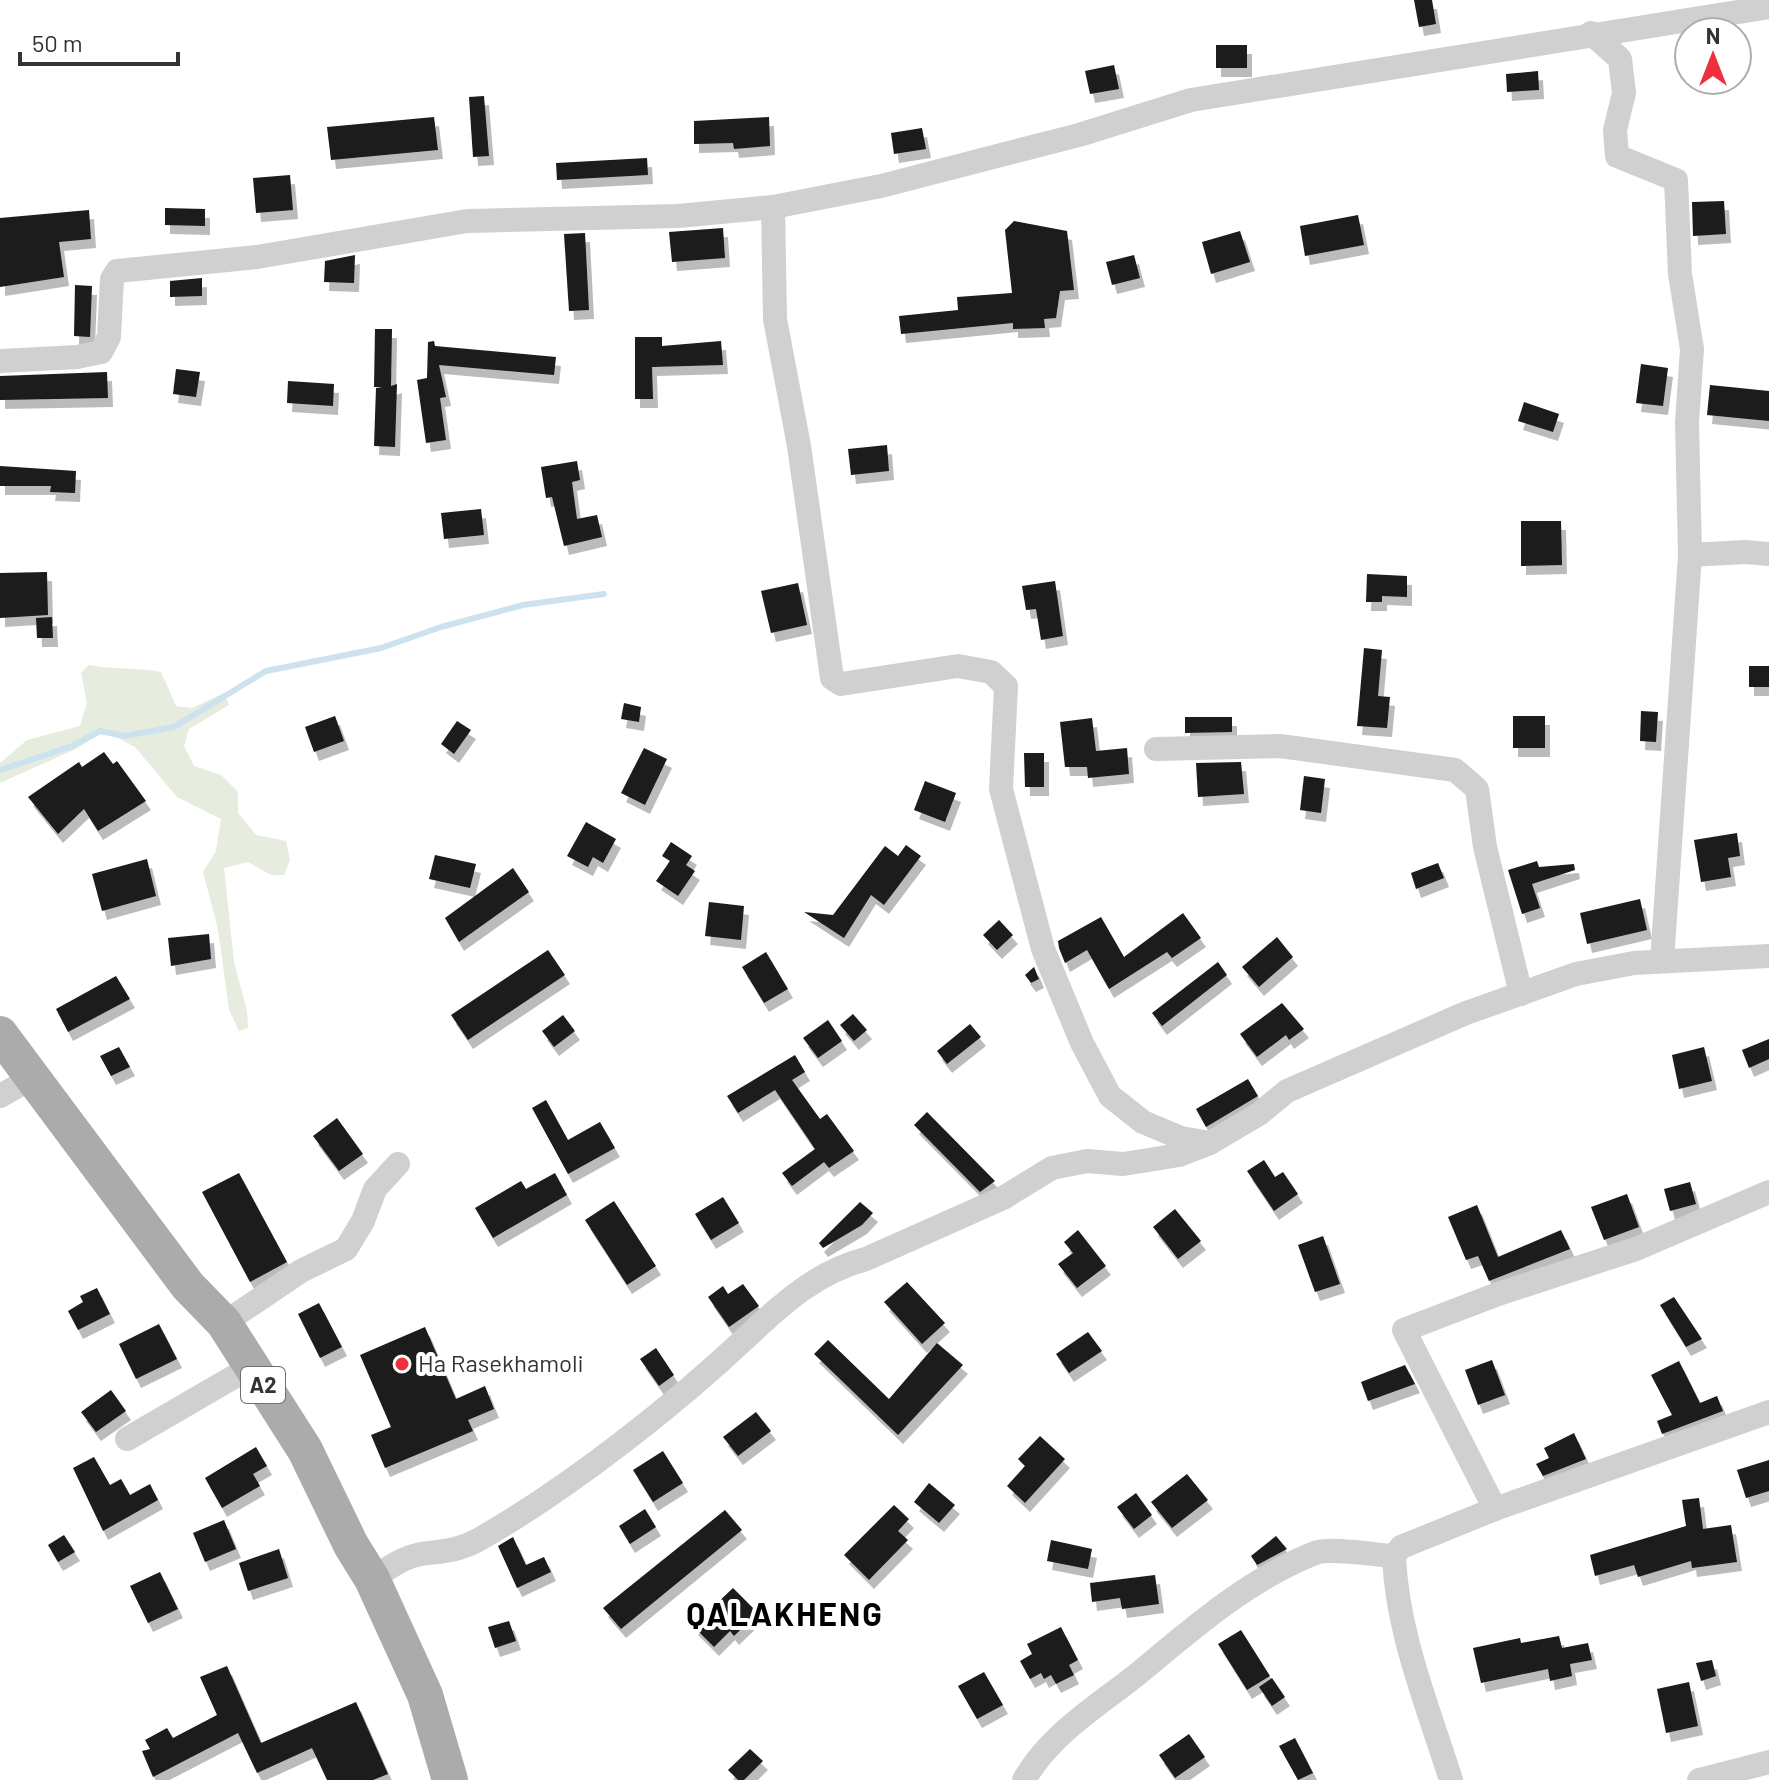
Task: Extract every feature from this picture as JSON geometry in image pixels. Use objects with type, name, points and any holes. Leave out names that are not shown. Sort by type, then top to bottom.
[{"type":"main road","name":"A2","points":[[0,1034],[188,1286],[224,1323],[305,1450],[351,1545],[372,1579],[425,1695],[450,1780]]},
{"type":"street","points":[[0,361],[77,357],[101,352],[109,337],[112,279],[117,271],[257,257],[467,221],[678,216],[773,207],[896,182],[1079,135],[1191,100],[1299,85],[1591,33],[1769,7]]},
{"type":"street","points":[[1591,33],[1620,59],[1624,93],[1615,130],[1617,156],[1676,180],[1680,274],[1692,349],[1687,422],[1690,555],[1662,961]]},
{"type":"street","points":[[773,207],[775,319],[799,446],[832,678],[841,684],[958,666],[991,672],[1006,686],[1001,789],[1043,949],[1082,1043],[1110,1096],[1143,1122],[1181,1138],[1210,1143]]},
{"type":"street","points":[[1690,555],[1769,554]]},
{"type":"street","points":[[1156,749],[1280,746],[1455,770],[1477,789],[1485,847],[1521,994]]},
{"type":"street","points":[[372,1579],[393,1564],[419,1554],[449,1553],[479,1539],[550,1492],[710,1372],[781,1304],[842,1265],[866,1259],[1003,1198],[1052,1168],[1087,1161],[1123,1164],[1149,1160],[1210,1143],[1259,1114],[1287,1091],[1576,974],[1662,961],[1769,956]]},
{"type":"street","points":[[0,1096],[34,1077]]},
{"type":"street","points":[[224,1323],[301,1271],[346,1249],[363,1221],[375,1189],[398,1164]]},
{"type":"street","points":[[1495,1509],[1404,1330],[1498,1294],[1636,1249],[1769,1192]]},
{"type":"street","points":[[127,1439],[251,1367]]},
{"type":"street","points":[[1451,1780],[1418,1679],[1396,1590],[1394,1556],[1401,1547],[1495,1509],[1769,1412]]},
{"type":"street","points":[[1024,1780],[1037,1757],[1098,1702],[1137,1674],[1191,1626],[1265,1581],[1318,1551],[1394,1556]]},
{"type":"street","points":[[1699,1780],[1769,1762]]},
{"type":"shaded area","points":[[89,665],[161,672],[176,706],[192,708],[224,693],[229,705],[189,729],[184,746],[194,766],[221,775],[238,792],[238,813],[256,835],[286,841],[290,860],[284,875],[271,875],[248,862],[224,868],[234,962],[247,1011],[248,1028],[239,1031],[229,1010],[218,929],[203,872],[216,851],[221,819],[177,797],[135,747],[104,731],[76,749],[0,783],[0,763],[27,740],[80,726],[87,703],[81,673]]},
{"type":"building","points":[[1414,0],[1432,0],[1436,24],[1419,27]]},
{"type":"building","points":[[1216,45],[1247,45],[1247,68],[1216,68]]},
{"type":"building","points":[[1114,65],[1119,89],[1090,94],[1085,71]]},
{"type":"building","points":[[1538,71],[1539,90],[1507,92],[1506,74]]},
{"type":"building","points":[[484,96],[489,156],[473,157],[469,97]]},
{"type":"building","points":[[434,117],[438,150],[331,160],[327,127]]},
{"type":"building","points":[[769,117],[770,146],[734,149],[733,143],[694,144],[694,121]]},
{"type":"building","points":[[922,128],[926,149],[894,154],[891,133]]},
{"type":"building","points":[[647,158],[648,175],[557,180],[556,163]]},
{"type":"building","points":[[290,175],[293,210],[256,213],[253,178]]},
{"type":"building","points":[[1724,201],[1726,234],[1693,236],[1692,202]]},
{"type":"building","points":[[165,208],[205,209],[205,226],[165,225]]},
{"type":"building","points":[[89,210],[91,239],[59,242],[64,277],[0,287],[0,218]]},
{"type":"building","points":[[1358,215],[1364,245],[1305,256],[1300,226]]},
{"type":"building","points":[[1014,221],[1067,231],[1074,290],[1060,291],[1056,318],[1044,319],[1045,328],[1013,329],[1013,323],[901,334],[899,316],[958,310],[957,297],[1012,293],[1005,230]]},
{"type":"building","points":[[723,228],[725,258],[672,262],[669,232]]},
{"type":"building","points":[[1240,231],[1250,262],[1211,274],[1202,242]]},
{"type":"building","points":[[585,233],[589,310],[569,311],[564,234]]},
{"type":"building","points":[[355,255],[354,283],[324,282],[325,261]]},
{"type":"building","points":[[1134,255],[1140,278],[1112,285],[1106,262]]},
{"type":"building","points":[[202,278],[202,296],[170,297],[170,281]]},
{"type":"building","points":[[75,285],[92,286],[90,337],[74,336]]},
{"type":"building","points":[[375,329],[392,329],[391,386],[397,384],[395,447],[374,446],[376,388],[383,387],[374,387]]},
{"type":"building","points":[[635,337],[662,337],[662,346],[721,341],[723,365],[652,367],[653,399],[635,399]]},
{"type":"building","points":[[434,341],[435,346],[556,357],[554,375],[439,365],[446,397],[440,398],[446,440],[426,443],[417,380],[427,378],[428,342]]},
{"type":"building","points":[[1641,364],[1668,368],[1663,406],[1636,403]]},
{"type":"building","points":[[176,369],[200,372],[196,397],[173,394]]},
{"type":"building","points":[[107,372],[108,398],[0,400],[0,376]]},
{"type":"building","points":[[288,381],[334,384],[333,406],[287,403]]},
{"type":"building","points":[[1710,385],[1769,391],[1769,421],[1707,415]]},
{"type":"building","points":[[1524,402],[1559,414],[1553,432],[1518,421]]},
{"type":"building","points":[[887,445],[889,471],[851,475],[848,449]]},
{"type":"building","points":[[577,461],[580,480],[572,482],[577,519],[597,515],[602,537],[564,546],[552,497],[546,498],[541,467]]},
{"type":"building","points":[[0,466],[76,471],[75,493],[50,492],[51,486],[0,486]]},
{"type":"building","points":[[481,509],[484,535],[444,539],[441,513]]},
{"type":"building","points":[[1521,521],[1561,521],[1562,565],[1521,566]]},
{"type":"building","points":[[47,572],[48,615],[0,618],[0,573]]},
{"type":"building","points":[[1367,574],[1407,576],[1407,597],[1382,596],[1382,602],[1366,602]]},
{"type":"building","points":[[1055,581],[1063,636],[1041,640],[1036,609],[1026,610],[1022,586]]},
{"type":"building","points":[[798,583],[807,625],[771,633],[761,591]]},
{"type":"building","points":[[52,617],[53,638],[37,638],[36,618]]},
{"type":"building","points":[[1364,648],[1382,650],[1378,696],[1390,697],[1387,728],[1357,726]]},
{"type":"building","points":[[1749,666],[1769,666],[1769,687],[1749,687]]},
{"type":"building","points":[[624,703],[641,707],[639,722],[621,719]]},
{"type":"building","points":[[1641,711],[1658,712],[1656,742],[1640,741]]},
{"type":"building","points":[[335,716],[344,741],[314,752],[305,727]]},
{"type":"building","points":[[1513,716],[1545,716],[1545,748],[1513,748]]},
{"type":"building","points":[[1185,717],[1232,717],[1232,732],[1185,733]]},
{"type":"building","points":[[1092,718],[1096,751],[1127,748],[1129,774],[1088,778],[1087,767],[1065,767],[1060,722]]},
{"type":"building","points":[[457,721],[471,730],[454,754],[441,744]]},
{"type":"building","points":[[644,748],[667,759],[645,805],[621,793]]},
{"type":"building","points":[[104,752],[113,764],[117,761],[146,801],[98,831],[84,809],[58,834],[28,797],[79,762],[82,767]]},
{"type":"building","points":[[1024,753],[1044,753],[1044,787],[1025,787]]},
{"type":"building","points":[[1241,762],[1244,794],[1198,797],[1196,763]]},
{"type":"building","points":[[1304,776],[1325,779],[1321,813],[1300,810]]},
{"type":"building","points":[[925,781],[956,793],[945,822],[914,810]]},
{"type":"building","points":[[586,822],[616,839],[603,863],[593,857],[588,867],[567,856]]},
{"type":"building","points":[[1737,833],[1740,856],[1728,858],[1731,877],[1701,882],[1694,840]]},
{"type":"building","points":[[671,842],[692,856],[686,865],[695,871],[678,896],[656,881],[670,861],[662,856]]},
{"type":"building","points":[[906,845],[921,856],[884,905],[871,895],[844,938],[804,912],[833,915],[885,846],[898,856]]},
{"type":"building","points":[[435,855],[476,864],[470,888],[429,879]]},
{"type":"building","points":[[147,859],[156,896],[102,911],[92,874]]},
{"type":"building","points":[[1537,861],[1539,867],[1574,864],[1575,870],[1532,884],[1540,908],[1522,914],[1508,870]]},
{"type":"building","points":[[1438,863],[1444,878],[1416,889],[1411,873]]},
{"type":"building","points":[[513,868],[529,892],[459,942],[445,918]]},
{"type":"building","points":[[1640,899],[1647,930],[1587,944],[1580,913]]},
{"type":"building","points":[[709,902],[744,906],[741,940],[705,936]]},
{"type":"building","points":[[1183,913],[1201,938],[1172,958],[1167,952],[1109,989],[1087,950],[1065,963],[1059,948],[1058,941],[1101,917],[1124,957]]},
{"type":"building","points":[[999,920],[1013,935],[997,950],[983,935]]},
{"type":"building","points":[[209,934],[211,959],[171,966],[168,938]]},
{"type":"building","points":[[1277,937],[1293,957],[1259,987],[1242,967]]},
{"type":"building","points":[[548,950],[565,975],[468,1040],[451,1015]]},
{"type":"building","points":[[766,952],[788,989],[764,1003],[742,967]]},
{"type":"building","points":[[1218,962],[1227,975],[1162,1026],[1152,1013]]},
{"type":"building","points":[[1034,967],[1039,979],[1031,983],[1025,975]]},
{"type":"building","points":[[116,976],[130,999],[68,1032],[56,1009]]},
{"type":"building","points":[[1282,1003],[1304,1029],[1289,1040],[1286,1035],[1257,1057],[1240,1034]]},
{"type":"building","points":[[853,1014],[867,1030],[854,1041],[840,1025]]},
{"type":"building","points":[[563,1015],[575,1031],[554,1047],[542,1031]]},
{"type":"building","points":[[828,1020],[842,1041],[818,1058],[803,1038]]},
{"type":"building","points":[[970,1024],[981,1037],[947,1064],[937,1051]]},
{"type":"building","points":[[1769,1039],[1769,1059],[1749,1068],[1742,1050]]},
{"type":"building","points":[[119,1047],[130,1067],[111,1076],[100,1056]]},
{"type":"building","points":[[1704,1047],[1712,1081],[1679,1089],[1672,1055]]},
{"type":"building","points":[[795,1055],[805,1072],[792,1080],[820,1119],[827,1114],[854,1151],[829,1168],[824,1162],[792,1186],[782,1173],[815,1149],[775,1090],[738,1113],[727,1096]]},
{"type":"building","points":[[1248,1079],[1258,1096],[1206,1127],[1196,1109]]},
{"type":"building","points":[[546,1100],[568,1140],[600,1122],[615,1148],[568,1174],[532,1108]]},
{"type":"building","points":[[927,1112],[995,1181],[980,1192],[914,1125]]},
{"type":"building","points":[[337,1118],[363,1154],[339,1171],[313,1136]]},
{"type":"building","points":[[1264,1160],[1275,1177],[1283,1172],[1298,1194],[1274,1211],[1247,1171]]},
{"type":"building","points":[[239,1173],[287,1262],[250,1282],[202,1192]]},
{"type":"building","points":[[555,1173],[567,1195],[493,1238],[475,1208],[521,1181],[526,1189]]},
{"type":"building","points":[[1690,1182],[1696,1204],[1670,1211],[1664,1189]]},
{"type":"building","points":[[1627,1194],[1639,1227],[1604,1240],[1591,1207]]},
{"type":"building","points":[[723,1197],[739,1223],[711,1240],[695,1214]]},
{"type":"building","points":[[614,1201],[656,1266],[627,1285],[585,1220]]},
{"type":"building","points":[[860,1202],[873,1213],[862,1225],[823,1248],[819,1243]]},
{"type":"building","points":[[1477,1205],[1498,1257],[1561,1230],[1570,1249],[1489,1281],[1478,1256],[1466,1260],[1448,1217]]},
{"type":"building","points":[[1175,1209],[1201,1241],[1178,1259],[1153,1227]]},
{"type":"building","points":[[1078,1230],[1106,1266],[1077,1288],[1058,1264],[1073,1253],[1064,1242]]},
{"type":"building","points":[[1323,1236],[1340,1284],[1315,1292],[1298,1245]]},
{"type":"building","points":[[907,1282],[945,1323],[922,1344],[884,1302]]},
{"type":"building","points":[[743,1284],[759,1306],[729,1327],[708,1297],[723,1286],[728,1294]]},
{"type":"building","points":[[97,1288],[110,1314],[78,1330],[68,1311],[83,1302],[80,1296]]},
{"type":"building","points":[[1674,1297],[1702,1339],[1686,1347],[1660,1305]]},
{"type":"building","points":[[319,1303],[342,1347],[320,1358],[298,1314]]},
{"type":"building","points":[[159,1324],[177,1359],[136,1379],[119,1344]]},
{"type":"building","points":[[425,1327],[456,1399],[485,1386],[494,1409],[468,1420],[473,1431],[385,1468],[371,1435],[391,1427],[360,1355]]},
{"type":"building","points":[[1088,1332],[1102,1351],[1069,1373],[1056,1354]]},
{"type":"building","points":[[828,1340],[889,1399],[937,1343],[963,1365],[898,1435],[814,1354]]},
{"type":"building","points":[[656,1348],[674,1375],[659,1386],[640,1359]]},
{"type":"building","points":[[1492,1360],[1505,1395],[1478,1405],[1465,1370]]},
{"type":"building","points":[[1679,1361],[1700,1403],[1717,1396],[1723,1411],[1662,1434],[1657,1421],[1672,1415],[1651,1375]]},
{"type":"building","points":[[1405,1365],[1415,1384],[1368,1401],[1361,1382]]},
{"type":"building","points":[[111,1390],[126,1411],[96,1432],[81,1412]]},
{"type":"building","points":[[756,1412],[771,1431],[738,1456],[723,1437]]},
{"type":"building","points":[[1574,1433],[1586,1459],[1543,1476],[1536,1464],[1549,1458],[1544,1448]]},
{"type":"building","points":[[1040,1436],[1065,1459],[1025,1503],[1007,1486],[1025,1466],[1018,1459]]},
{"type":"building","points":[[256,1447],[267,1466],[253,1474],[260,1486],[222,1508],[205,1478]]},
{"type":"building","points":[[663,1451],[683,1483],[653,1502],[633,1470]]},
{"type":"building","points":[[94,1457],[110,1485],[121,1479],[130,1495],[150,1484],[158,1500],[103,1531],[73,1468]]},
{"type":"building","points":[[1769,1460],[1769,1491],[1746,1498],[1737,1470]]},
{"type":"building","points":[[1187,1474],[1208,1500],[1172,1528],[1151,1502]]},
{"type":"building","points":[[929,1483],[955,1505],[939,1523],[914,1502]]},
{"type":"building","points":[[1136,1493],[1152,1515],[1134,1529],[1117,1507]]},
{"type":"building","points":[[1699,1498],[1703,1529],[1731,1525],[1737,1562],[1692,1568],[1691,1561],[1638,1577],[1634,1565],[1595,1576],[1590,1555],[1686,1526],[1682,1500]]},
{"type":"building","points":[[894,1505],[909,1519],[898,1531],[908,1540],[869,1580],[844,1555]]},
{"type":"building","points":[[645,1509],[656,1527],[630,1544],[619,1526]]},
{"type":"building","points":[[725,1510],[742,1530],[621,1629],[603,1608]]},
{"type":"building","points":[[224,1520],[236,1549],[205,1562],[193,1533]]},
{"type":"building","points":[[64,1535],[75,1552],[58,1562],[48,1545]]},
{"type":"building","points":[[1276,1536],[1287,1549],[1257,1565],[1251,1556]]},
{"type":"building","points":[[513,1537],[526,1565],[544,1557],[551,1572],[517,1588],[498,1546]]},
{"type":"building","points":[[1051,1540],[1092,1549],[1088,1569],[1047,1561]]},
{"type":"building","points":[[279,1549],[288,1578],[248,1591],[239,1563]]},
{"type":"building","points":[[160,1572],[178,1609],[148,1623],[130,1586]]},
{"type":"building","points":[[1155,1575],[1159,1604],[1122,1609],[1120,1598],[1092,1602],[1090,1583]]},
{"type":"building","points":[[733,1588],[758,1613],[734,1636],[730,1631],[714,1647],[693,1626]]},
{"type":"building","points":[[509,1621],[516,1641],[495,1648],[488,1627]]},
{"type":"building","points":[[1061,1627],[1078,1660],[1069,1665],[1074,1675],[1056,1684],[1051,1675],[1044,1679],[1041,1673],[1030,1679],[1020,1661],[1032,1654],[1027,1644]]},
{"type":"building","points":[[1241,1630],[1270,1676],[1247,1690],[1218,1644]]},
{"type":"building","points":[[1559,1636],[1562,1648],[1588,1643],[1592,1660],[1570,1664],[1572,1676],[1550,1681],[1548,1669],[1481,1683],[1473,1648],[1520,1638],[1521,1643]]},
{"type":"building","points":[[1712,1660],[1716,1676],[1701,1681],[1696,1663]]},
{"type":"building","points":[[227,1666],[261,1743],[356,1702],[388,1774],[373,1780],[327,1780],[312,1748],[257,1773],[238,1733],[153,1777],[142,1751],[150,1749],[145,1740],[167,1728],[173,1738],[217,1715],[200,1677]]},
{"type":"building","points":[[984,1672],[1003,1705],[977,1719],[958,1686]]},
{"type":"building","points":[[1272,1678],[1285,1697],[1272,1706],[1259,1687]]},
{"type":"building","points":[[1689,1682],[1698,1726],[1666,1733],[1657,1689]]},
{"type":"building","points":[[1189,1734],[1205,1757],[1175,1778],[1159,1755]]},
{"type":"building","points":[[1295,1738],[1313,1773],[1298,1780],[1279,1746]]},
{"type":"building","points":[[750,1749],[763,1761],[744,1780],[738,1780],[728,1770]]},
{"type":"waterway","points":[[0,770],[72,746],[100,731],[125,736],[174,727],[266,671],[381,648],[441,627],[523,605],[604,594]]},
{"type":"place","name":"Ha Rasekhamoli","points":[[402,1364]]},
{"type":"district","name":"QALAKHENG","points":[[785,1615]]}]
